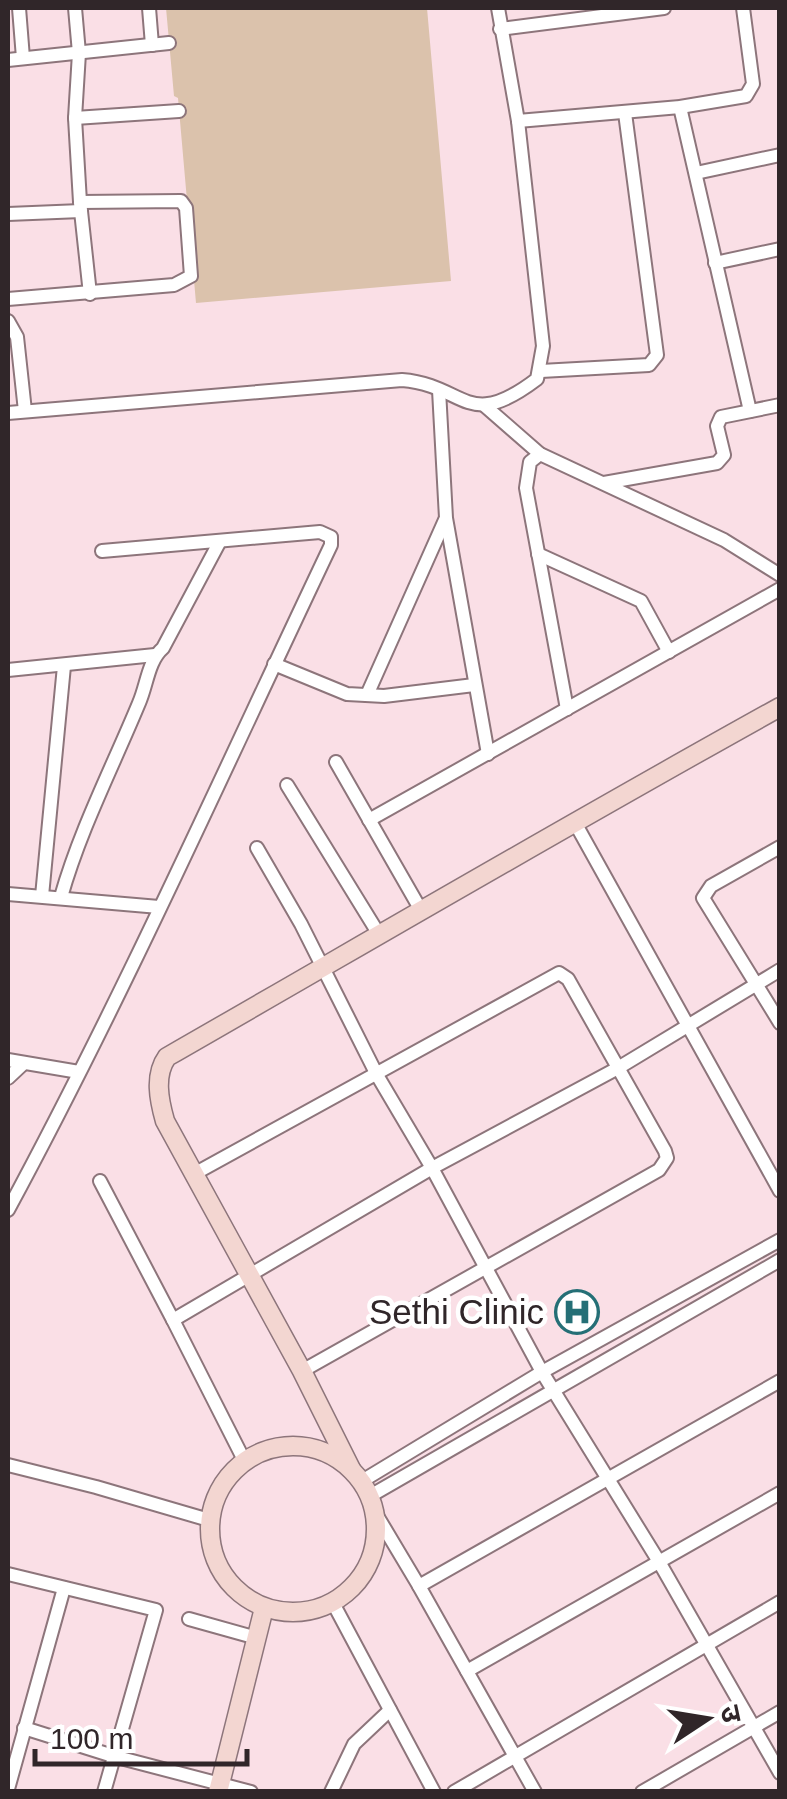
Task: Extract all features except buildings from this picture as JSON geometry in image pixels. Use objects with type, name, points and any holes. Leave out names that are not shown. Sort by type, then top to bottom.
[{"type":"street","points":[[19,8],[23,58]]},
{"type":"street","points":[[75,8],[79,53],[75,118],[90,294]]},
{"type":"street","points":[[148,8],[152,45]]},
{"type":"street","points":[[8,413],[402,380],[427,384],[466,404],[485,406],[530,385],[541,371],[543,346],[518,121],[498,8]]},
{"type":"street","points":[[500,29],[664,8]]},
{"type":"street","points":[[518,121],[739,98],[752,91],[743,8]]},
{"type":"street","points":[[8,60],[169,43]]},
{"type":"street","points":[[680,107],[750,411]]},
{"type":"street","points":[[75,118],[180,111]]},
{"type":"street","points":[[541,371],[649,365],[656,355],[625,112]]},
{"type":"street","points":[[696,173],[780,155]]},
{"type":"street","points":[[8,214],[180,201],[186,208],[192,270],[187,280],[174,285],[8,299]]},
{"type":"street","points":[[715,264],[780,248]]},
{"type":"street","points":[[8,321],[17,337],[25,411]]},
{"type":"street","points":[[438,390],[446,518],[488,754]]},
{"type":"street","points":[[604,483],[716,463],[724,455],[718,420],[724,414],[780,405]]},
{"type":"street","points":[[485,406],[540,454],[724,540],[780,575]]},
{"type":"street","points":[[540,454],[530,462],[526,488],[567,709]]},
{"type":"street","points":[[367,695],[446,518]]},
{"type":"street","points":[[8,1210],[12,1191],[40,1153],[159,907],[331,546],[331,537],[320,532],[102,551]]},
{"type":"street","points":[[8,670],[155,655],[164,648],[220,542]]},
{"type":"street","points":[[538,554],[641,602],[670,652]]},
{"type":"street","points":[[369,820],[780,589]]},
{"type":"street","points":[[62,897],[75,848],[142,698],[155,655]]},
{"type":"street","points":[[274,664],[346,694],[474,685]]},
{"type":"street","points":[[42,896],[64,666]]},
{"type":"street","points":[[536,1792],[364,1489],[164,1121],[158,1084],[162,1065],[167,1057],[574,821],[780,707]]},
{"type":"street","points":[[336,762],[422,912]]},
{"type":"street","points":[[287,785],[380,936]]},
{"type":"street","points":[[574,821],[780,1191]]},
{"type":"street","points":[[780,847],[711,886],[704,898],[780,1023]]},
{"type":"street","points":[[257,848],[377,1076],[432,1168],[552,1390],[658,1560],[780,1773]]},
{"type":"street","points":[[8,894],[159,907]]},
{"type":"street","points":[[172,1320],[432,1168],[618,1068],[780,970]]},
{"type":"street","points":[[194,1174],[559,973],[568,979],[665,1150],[665,1164],[302,1371]]},
{"type":"street","points":[[8,1060],[79,1072]]},
{"type":"street","points":[[8,1078],[24,1062]]},
{"type":"street","points":[[100,1181],[244,1460]]},
{"type":"street","points":[[364,1489],[542,1372],[780,1240]]},
{"type":"street","points":[[364,1489],[552,1390],[780,1260]]},
{"type":"street","points":[[420,1586],[780,1381]]},
{"type":"street","points":[[300,1445],[328,1452],[364,1489],[375,1547],[352,1588],[333,1603],[299,1612],[264,1608],[241,1594],[223,1575],[212,1551],[208,1520],[226,1478],[244,1460],[270,1448],[300,1445]]},
{"type":"street","points":[[8,1465],[208,1520]]},
{"type":"street","points":[[467,1671],[780,1493]]},
{"type":"street","points":[[8,1574],[156,1610],[104,1792]]},
{"type":"street","points":[[8,1789],[64,1588]]},
{"type":"street","points":[[454,1792],[780,1602]]},
{"type":"street","points":[[333,1603],[434,1792]]},
{"type":"street","points":[[219,1788],[264,1608]]},
{"type":"street","points":[[189,1619],[257,1638]]},
{"type":"street","points":[[331,1792],[354,1744],[390,1710]]},
{"type":"street","points":[[642,1792],[780,1712]]},
{"type":"street","points":[[24,1728],[219,1788],[251,1792]]},
{"type":"shaded area","points":[[166,8],[427,8],[451,281],[196,303]]},
{"type":"place","name":"Sethi Clinic","points":[[577,1312]]}]
